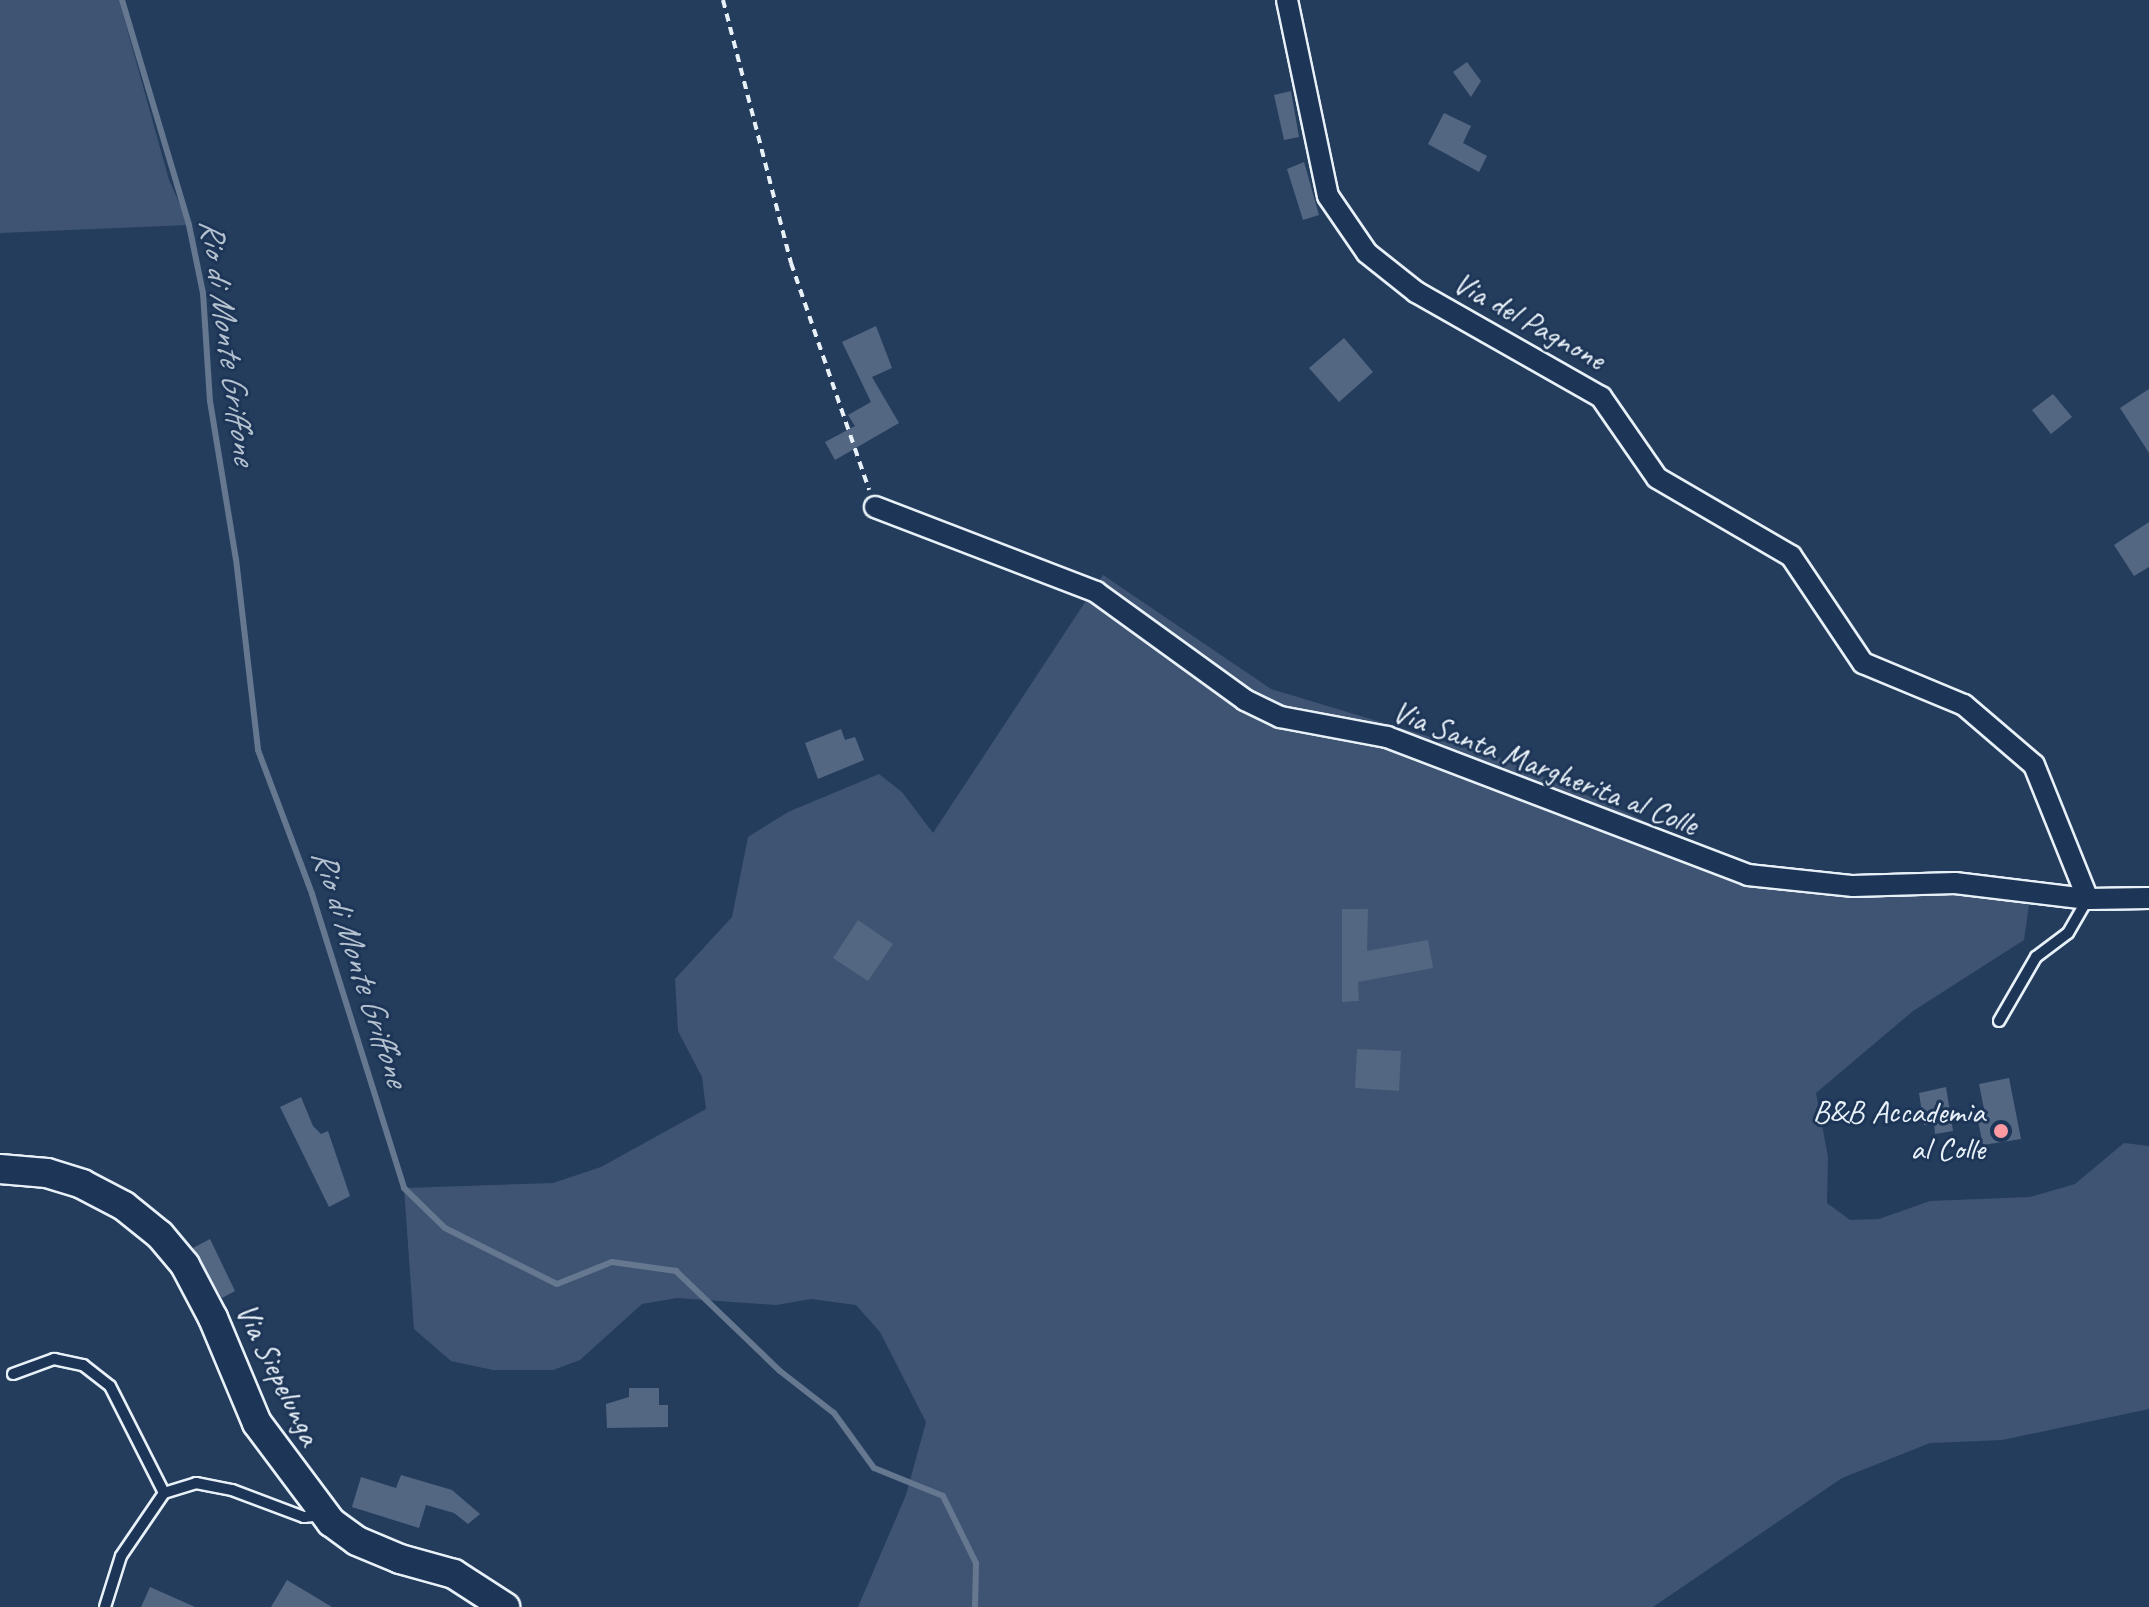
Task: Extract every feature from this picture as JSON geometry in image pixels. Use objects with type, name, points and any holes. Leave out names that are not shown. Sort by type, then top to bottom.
[{"type":"street","name":"Via del Pagnone","points":[[1287,0],[1328,196],[1367,253],[1416,292],[1601,397],[1657,478],[1791,556],[1863,663],[1964,705],[2034,765],[2088,899]]},
{"type":"street","name":"Via Santa Margherita al Colle","points":[[875,507],[1096,592],[1245,700],[1280,717],[1387,737],[1748,875],[1853,886],[1955,883],[2088,899],[2149,898]]},
{"type":"street","name":"Via Siepelunga","points":[[0,1169],[47,1173],[82,1184],[124,1206],[160,1235],[185,1265],[213,1318],[257,1423],[324,1514],[357,1541],[454,1574],[505,1607]]},
{"type":"lane","points":[[1999,1021],[2036,957],[2068,933],[2088,899]]},
{"type":"lane","points":[[13,1374],[54,1359],[83,1365],[110,1386],[164,1493]]},
{"type":"lane","points":[[105,1607],[121,1556],[164,1493],[196,1483],[232,1490],[304,1517],[324,1514]]},
{"type":"path","points":[[723,0],[791,263],[875,507]]},
{"type":"shaded area","points":[[0,0],[119,0],[169,180],[189,225],[0,233]]},
{"type":"shaded area","points":[[1103,575],[1271,689],[1500,758],[1630,814],[1749,875],[2032,884],[2024,940],[1913,1011],[1816,1093],[1828,1157],[1827,1203],[1850,1220],[1879,1219],[1930,1201],[2030,1197],[2075,1184],[2124,1143],[2149,1146],[2149,1409],[2002,1440],[1930,1443],[1842,1478],[1653,1607],[858,1607],[906,1495],[926,1422],[880,1332],[856,1305],[811,1299],[776,1305],[677,1298],[642,1304],[580,1360],[553,1370],[493,1370],[451,1361],[414,1329],[404,1188],[553,1183],[601,1167],[706,1109],[702,1077],[678,1031],[675,979],[732,917],[748,837],[788,812],[879,774],[902,792],[933,833]]},
{"type":"building","points":[[1467,62],[1481,81],[1471,97],[1453,72]]},
{"type":"building","points":[[1291,91],[1299,137],[1284,140],[1274,95]]},
{"type":"building","points":[[1444,113],[1471,126],[1463,143],[1487,156],[1479,172],[1428,144]]},
{"type":"building","points":[[1304,162],[1319,215],[1303,220],[1287,169]]},
{"type":"building","points":[[876,326],[892,368],[872,377],[899,423],[835,460],[825,442],[855,426],[848,415],[871,402],[842,342]]},
{"type":"building","points":[[1344,338],[1373,372],[1339,402],[1309,368]]},
{"type":"building","points":[[2149,389],[2149,453],[2120,408]]},
{"type":"building","points":[[2053,394],[2072,417],[2051,434],[2032,410]]},
{"type":"building","points":[[2149,522],[2149,567],[2134,576],[2114,545]]},
{"type":"building","points":[[841,729],[845,740],[855,737],[864,760],[818,779],[805,743]]},
{"type":"building","points":[[1342,909],[1368,909],[1367,951],[1428,940],[1433,968],[1358,982],[1359,1001],[1342,1002]]},
{"type":"building","points":[[858,920],[893,944],[868,981],[833,958]]},
{"type":"building","points":[[1357,1049],[1401,1051],[1399,1091],[1355,1088]]},
{"type":"building","points":[[2009,1078],[2021,1139],[1983,1145],[1978,1121],[1986,1119],[1979,1084]]},
{"type":"building","points":[[1946,1087],[1953,1131],[1935,1134],[1934,1123],[1924,1125],[1919,1093]]},
{"type":"building","points":[[301,1097],[313,1126],[321,1134],[328,1131],[350,1196],[329,1207],[280,1107]]},
{"type":"building","points":[[210,1239],[235,1291],[222,1298],[193,1248]]},
{"type":"building","points":[[629,1388],[659,1388],[659,1405],[668,1405],[668,1427],[607,1428],[606,1404],[629,1397]]},
{"type":"building","points":[[401,1475],[452,1490],[480,1514],[468,1524],[454,1513],[426,1505],[419,1528],[352,1507],[361,1477],[396,1488]]},
{"type":"building","points":[[287,1580],[332,1607],[271,1607]]},
{"type":"building","points":[[150,1587],[195,1607],[141,1607]]},
{"type":"waterway","name":"Rio di Monte Griffone","points":[[122,0],[189,225],[203,293],[210,401],[236,559],[258,750],[312,894],[404,1188],[445,1228],[557,1284],[612,1262],[676,1271],[780,1371],[834,1413],[874,1468],[943,1496],[976,1563],[975,1607]]},
{"type":"place","name":"B&B Accademia al Colle","points":[[2001,1131]]}]
